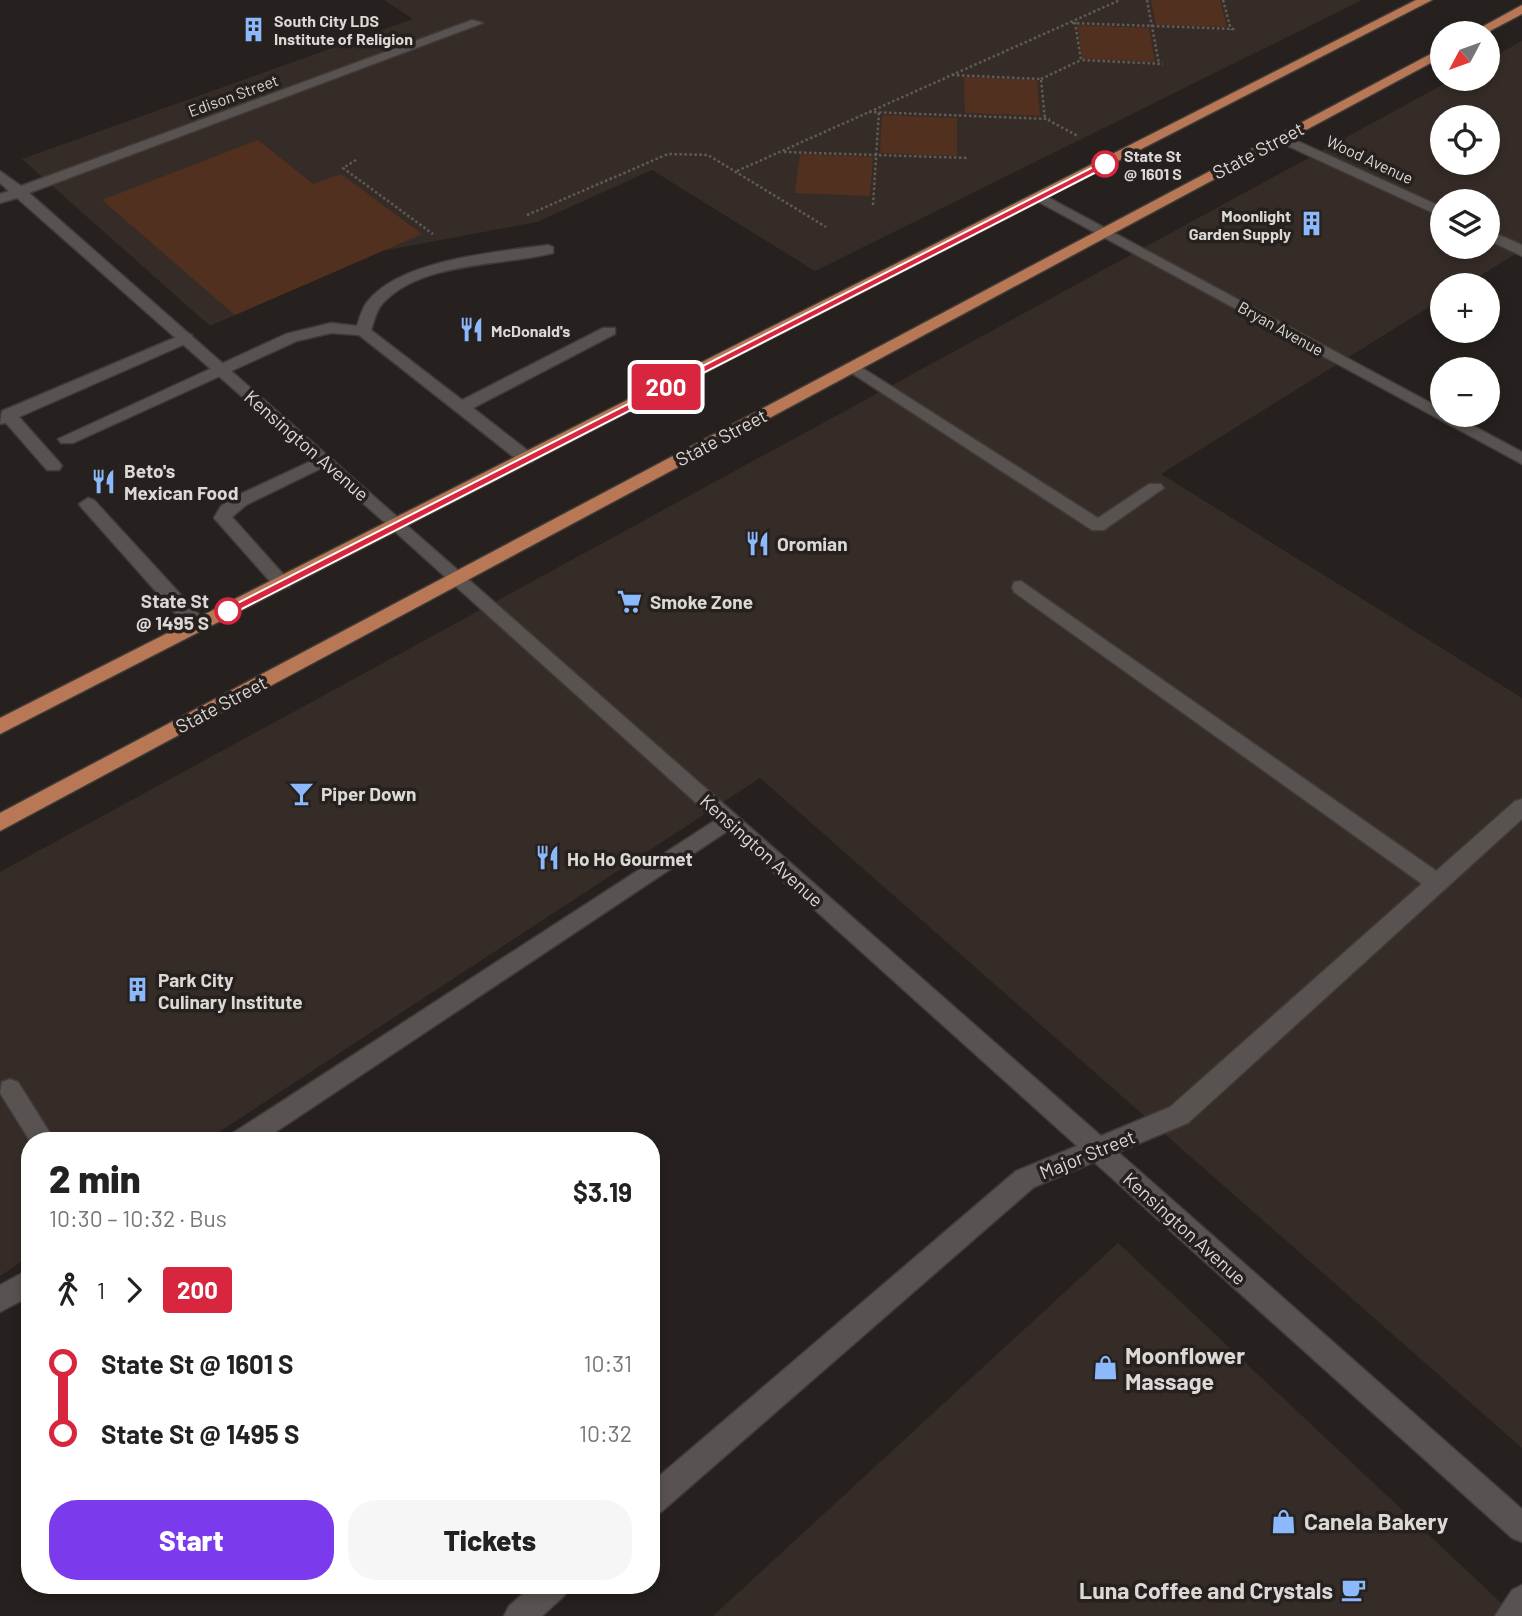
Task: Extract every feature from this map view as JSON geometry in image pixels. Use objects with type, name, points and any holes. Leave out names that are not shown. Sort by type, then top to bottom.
[{"type":"main road","points":[[0,727],[1426,0]]},
{"type":"main road","points":[[1500,21],[1522,9]]},
{"type":"main road","name":"State Street","points":[[0,823],[1430,58]]},
{"type":"street","name":"Edison Street","points":[[0,200],[477,23]]},
{"type":"street","name":"Wood Avenue","points":[[1282,138],[1430,207]]},
{"type":"street","name":"Kensington Avenue","points":[[0,174],[397,524],[1522,1528]]},
{"type":"street","name":"Bryan Avenue","points":[[1040,197],[1522,459]]},
{"type":"street","points":[[1500,240],[1522,251]]},
{"type":"street","points":[[363,331],[373,303],[400,283],[468,263],[548,250]]},
{"type":"street","points":[[67,439],[292,337],[331,328],[363,331],[526,458]]},
{"type":"street","points":[[460,408],[609,331]]},
{"type":"street","points":[[53,466],[4,417],[186,338]]},
{"type":"street","points":[[853,367],[1098,526],[1155,488]]},
{"type":"street","points":[[282,583],[223,518],[227,510],[240,501],[324,460]]},
{"type":"street","points":[[88,504],[198,626]]},
{"type":"street","points":[[1021,587],[1437,883]]},
{"type":"street","name":"Major Street","points":[[660,1494],[1025,1179],[1179,1115],[1522,807]]},
{"type":"street","points":[[256,1132],[729,820]]},
{"type":"street","points":[[10,1090],[37,1132]]},
{"type":"street","points":[[0,1300],[21,1287]]},
{"type":"street","points":[[519,1616],[545,1594]]},
{"type":"street","points":[[1510,1616],[1522,1600]]},
{"type":"path","points":[[736,172],[1120,0]]},
{"type":"path","points":[[949,75],[1041,79],[1081,61],[1161,64],[1147,0]]},
{"type":"path","points":[[1223,0],[1231,30]]},
{"type":"path","points":[[1073,22],[1236,29]]},
{"type":"path","points":[[1073,22],[1081,61]]},
{"type":"path","points":[[1041,79],[1046,120]]},
{"type":"path","points":[[873,205],[880,107]]},
{"type":"path","points":[[868,112],[1046,120],[1078,136]]},
{"type":"path","points":[[780,152],[968,158]]},
{"type":"path","points":[[514,218],[527,215],[668,154],[708,155],[826,227]]},
{"type":"path","points":[[356,160],[343,168],[433,234]]},
{"type":"shaded area","points":[[384,0],[1362,0],[815,271],[652,170],[537,222],[382,251],[210,326],[22,159],[413,19]]},
{"type":"shaded area","points":[[1151,0],[1220,0],[1227,27],[1156,25]]},
{"type":"shaded area","points":[[1078,25],[1149,28],[1155,62],[1082,59]]},
{"type":"shaded area","points":[[1522,41],[1522,250],[1485,273],[1430,273],[1430,306],[1161,474],[1522,698],[1522,1448],[760,778],[219,1132],[21,1132],[21,1262],[0,1276],[0,872],[1431,91],[1500,91],[1500,53]]},
{"type":"shaded area","points":[[964,77],[1037,80],[1040,116],[965,113]]},
{"type":"shaded area","points":[[882,115],[957,118],[957,156],[880,153]]},
{"type":"shaded area","points":[[258,140],[313,184],[341,174],[422,234],[235,315],[102,200]]},
{"type":"shaded area","points":[[800,154],[873,157],[870,196],[795,193]]},
{"type":"shaded area","points":[[1118,1243],[1515,1616],[713,1616]]},
{"type":"bus line","name":"200","points":[[228,611],[1105,164]]},
{"type":"place","name":"South City LDS Institute of Religion","points":[[254,29]]},
{"type":"place","name":"State St @ 1601 S","points":[[1105,164]]},
{"type":"place","name":"Moonlight Garden Supply","points":[[1311,224]]},
{"type":"place","name":"McDonald's","points":[[471,330]]},
{"type":"place","name":"Beto's Mexican Food","points":[[104,481]]},
{"type":"place","name":"Oromian","points":[[757,543]]},
{"type":"place","name":"Smoke Zone","points":[[630,601]]},
{"type":"place","name":"State St @ 1495 S","points":[[228,611]]},
{"type":"place","name":"Piper Down","points":[[301,793]]},
{"type":"place","name":"Ho Ho Gourmet","points":[[547,858]]},
{"type":"place","name":"Park City Culinary Institute","points":[[138,990]]},
{"type":"place","name":"Moonflower Massage","points":[[1105,1368]]},
{"type":"place","name":"Canela Bakery","points":[[1284,1521]]},
{"type":"place","name":"Luna Coffee and Crystals","points":[[1353,1590]]}]
